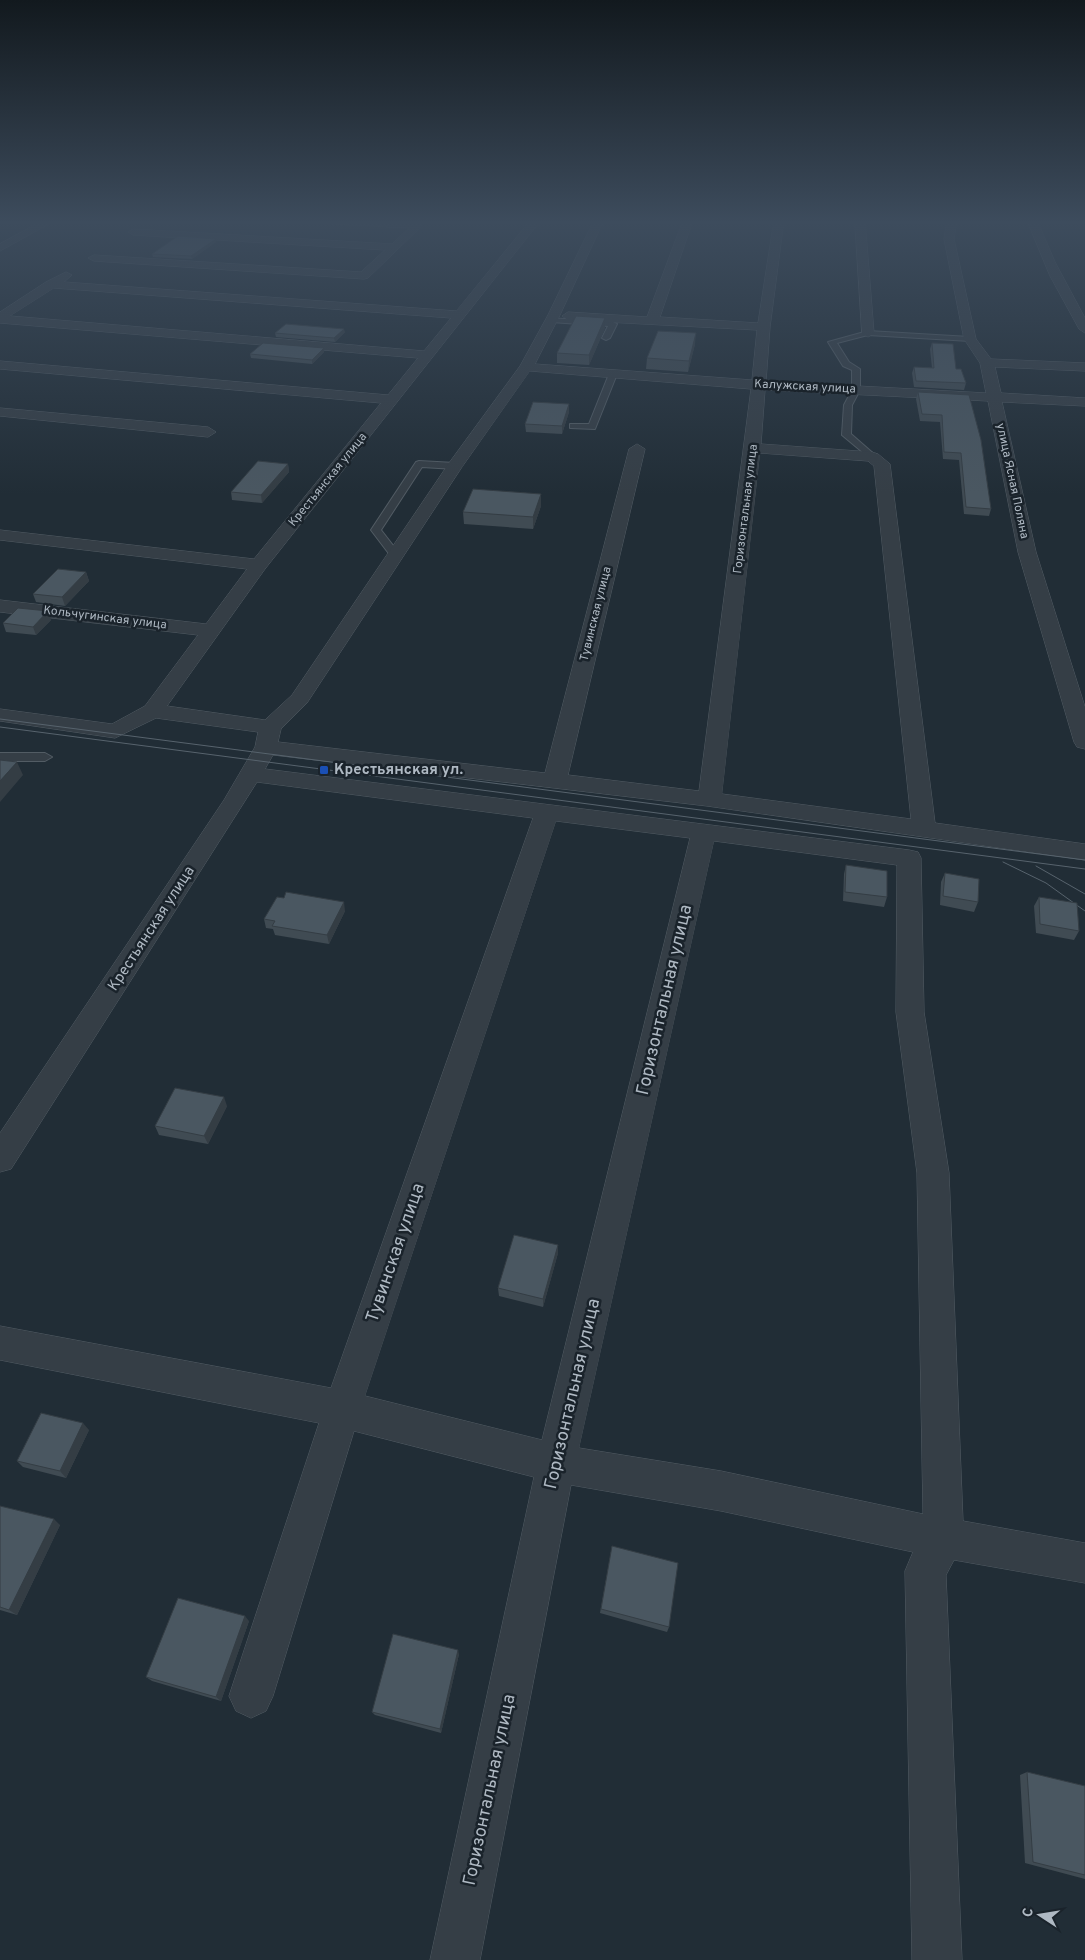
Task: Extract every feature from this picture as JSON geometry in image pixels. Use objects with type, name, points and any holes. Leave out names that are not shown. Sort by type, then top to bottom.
[{"type":"street","points":[[402,311],[460,316]]},
{"type":"street","name":"Крестьянская улица","points":[[0,715],[114,731],[153,711],[259,565],[464,311]]},
{"type":"street","name":"Крестьянская улица","points":[[0,1159],[235,801],[268,737],[300,699],[397,557],[456,466],[526,367],[555,311]]},
{"type":"street","points":[[652,321],[655,311]]},
{"type":"street","name":"Горизонтальная улица","points":[[455,1960],[556,1463],[707,815],[753,448],[766,311]]},
{"type":"street","points":[[866,311],[868,333]]},
{"type":"street","name":"улица Ясная Поляна","points":[[964,311],[970,339],[987,363],[1028,552],[1085,742]]},
{"type":"street","points":[[1075,311],[1085,329]]},
{"type":"street","points":[[0,318],[427,355]]},
{"type":"street","points":[[552,318],[764,327]]},
{"type":"street","points":[[987,363],[1085,367]]},
{"type":"street","points":[[0,365],[393,400]]},
{"type":"street","name":"Калужская улица","points":[[526,367],[758,385],[1085,402]]},
{"type":"street","points":[[0,412],[208,432]]},
{"type":"street","points":[[753,448],[872,457],[882,464],[924,831]]},
{"type":"street","name":"Тувинская улица","points":[[554,780],[637,449]]},
{"type":"street","points":[[0,535],[259,565]]},
{"type":"street","name":"Кольчугинская улица","points":[[0,606],[210,630]]},
{"type":"street","points":[[153,711],[407,766],[554,780],[909,858],[910,1012],[933,1173],[944,1538],[926,1571],[936,1960]]},
{"type":"street","points":[[250,774],[548,811],[707,815],[924,831],[1085,852]]},
{"type":"street","name":"Тувинская улица","points":[[251,1696],[342,1409],[548,811]]},
{"type":"street","points":[[0,1343],[342,1409],[556,1463],[722,1491],[944,1538],[1085,1563]]},
{"type":"lane","points":[[552,318],[613,324],[606,338]]},
{"type":"lane","points":[[872,457],[846,435],[848,405],[856,390],[856,369],[846,364],[832,342],[868,333],[970,339]]},
{"type":"lane","points":[[573,426],[592,427],[613,374]]},
{"type":"lane","points":[[397,557],[376,530],[419,464],[456,466]]},
{"type":"lane","points":[[0,757],[45,757]]},
{"type":"building","points":[[576,316],[605,318],[589,355],[557,353]]},
{"type":"building","points":[[286,324],[344,329],[334,338],[275,333]]},
{"type":"building","points":[[658,331],[696,333],[689,361],[647,358]]},
{"type":"building","points":[[263,343],[324,348],[312,360],[250,354]]},
{"type":"building","points":[[932,343],[953,344],[956,369],[961,369],[966,383],[916,381],[914,367],[934,368]]},
{"type":"building","points":[[918,392],[969,395],[981,440],[991,509],[966,507],[961,453],[944,452],[942,415],[922,414]]},
{"type":"building","points":[[533,402],[569,404],[562,426],[525,424]]},
{"type":"building","points":[[258,461],[288,464],[261,495],[231,492]]},
{"type":"building","points":[[473,489],[541,494],[533,517],[463,512]]},
{"type":"building","points":[[58,569],[86,572],[62,597],[33,594]]},
{"type":"building","points":[[18,608],[48,611],[33,627],[3,623]]},
{"type":"building","points":[[0,760],[17,762],[0,781]]},
{"type":"building","points":[[846,865],[887,871],[887,897],[845,892]]},
{"type":"building","points":[[945,873],[979,879],[978,902],[943,896]]},
{"type":"building","points":[[286,892],[344,902],[327,935],[272,926],[275,921],[264,919],[277,897],[284,898]]},
{"type":"building","points":[[1039,897],[1077,903],[1079,931],[1040,924]]},
{"type":"building","points":[[175,1088],[224,1097],[204,1136],[155,1126]]},
{"type":"building","points":[[514,1235],[558,1245],[543,1299],[498,1288]]},
{"type":"building","points":[[41,1413],[83,1423],[60,1471],[17,1461]]},
{"type":"building","points":[[0,1506],[54,1519],[9,1610],[0,1607]]},
{"type":"building","points":[[612,1546],[678,1563],[669,1627],[601,1609]]},
{"type":"building","points":[[178,1598],[245,1616],[216,1697],[146,1677]]},
{"type":"building","points":[[393,1634],[458,1650],[440,1729],[372,1712]]},
{"type":"building","points":[[1027,1772],[1085,1786],[1085,1875],[1033,1862]]},
{"type":"tram line","points":[[0,719],[1085,860]]},
{"type":"tram line","points":[[0,727],[1085,869]]},
{"type":"tram line","points":[[1003,862],[1046,883],[1085,911]]},
{"type":"tram line","points":[[1036,866],[1085,894]]},
{"type":"place","name":"Крестьянская ул.","points":[[324,770]]}]
